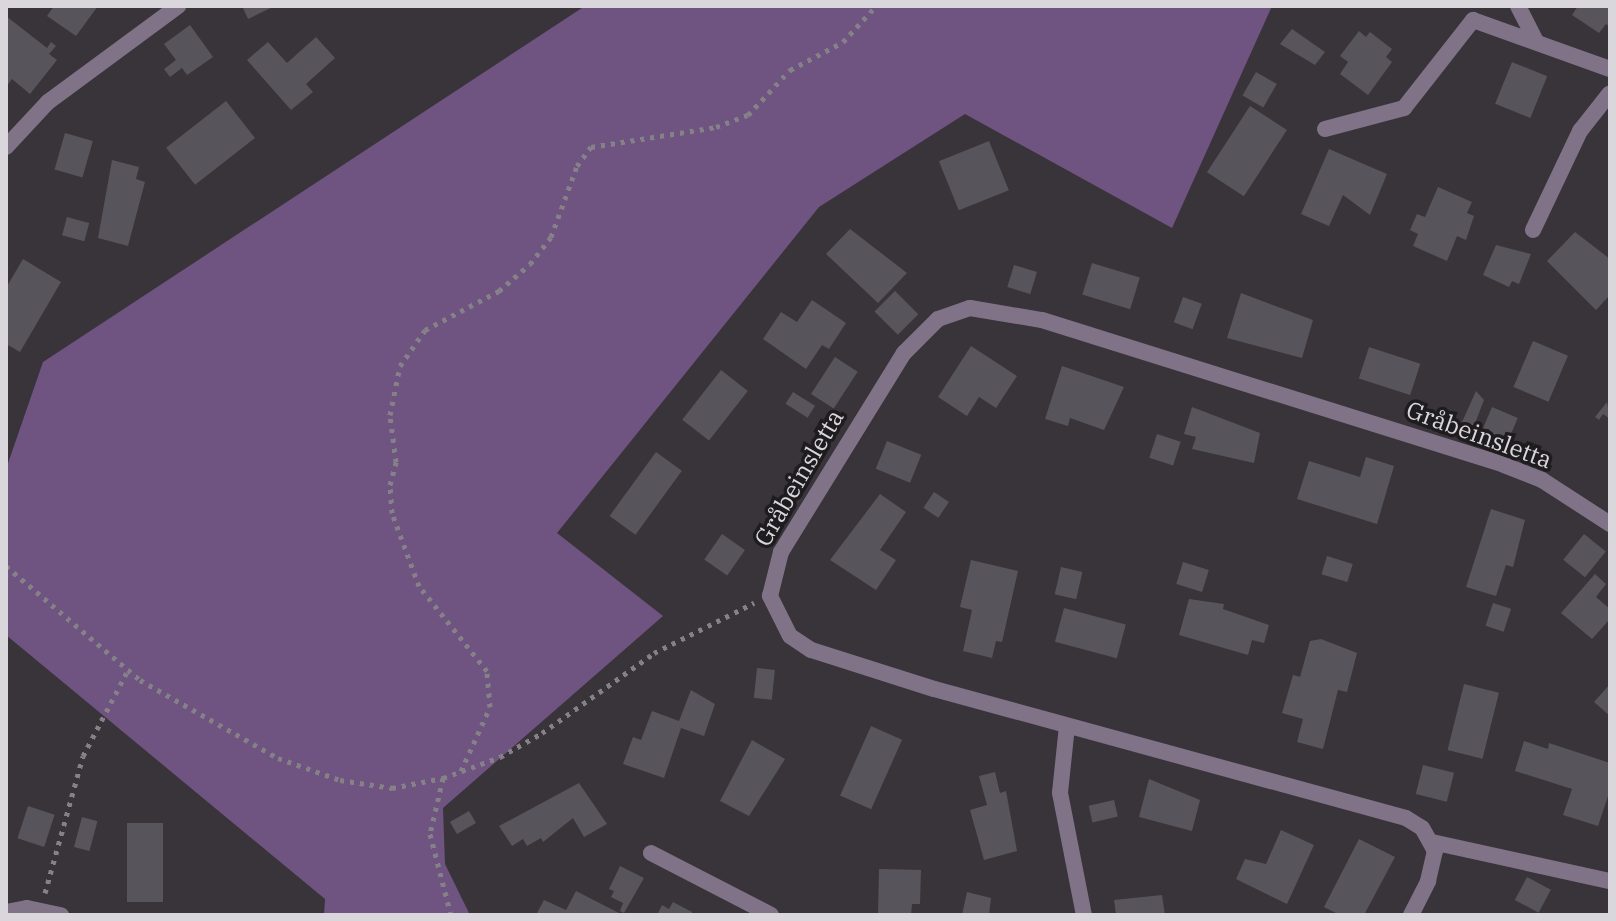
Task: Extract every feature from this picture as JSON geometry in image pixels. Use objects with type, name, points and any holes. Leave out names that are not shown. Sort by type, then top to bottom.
[{"type":"street","points":[[6,147],[48,102],[178,6]]},
{"type":"street","points":[[1518,6],[1535,40]]},
{"type":"street","points":[[1325,129],[1404,108],[1473,20],[1610,69]]},
{"type":"street","points":[[1533,230],[1580,131],[1610,93]]},
{"type":"street","name":"Gråbeinsletta","points":[[770,596],[781,552],[904,353],[938,319],[970,308],[1042,320],[1504,465],[1542,480],[1610,524]]},
{"type":"street","points":[[770,596],[790,636],[811,650],[1067,726],[1379,807],[1422,828],[1432,842],[1434,867],[1411,915]]},
{"type":"street","points":[[1067,726],[1060,793],[1084,915]]},
{"type":"street","points":[[1432,842],[1610,881]]},
{"type":"street","points":[[651,853],[771,915]]},
{"type":"street","points":[[6,912],[41,909],[61,915]]},
{"type":"path","points":[[461,771],[490,707],[487,671],[419,586],[392,513],[390,485],[396,462],[390,415],[400,366],[425,330],[499,291],[530,264],[551,237],[577,166],[591,147],[716,127],[748,115],[790,70],[843,42],[876,6]]},
{"type":"path","points":[[6,566],[127,672],[308,770],[392,788],[443,778],[542,733],[654,653],[770,596]]},
{"type":"path","points":[[41,909],[83,756],[127,672]]},
{"type":"path","points":[[443,778],[430,834],[451,915]]},
{"type":"shaded area","points":[[585,6],[1272,6],[1172,228],[965,114],[819,207],[557,533],[663,616],[443,808],[445,864],[470,915],[324,915],[325,899],[6,635],[6,469],[43,362]]},
{"type":"building","points":[[54,6],[98,6],[76,36],[47,16]]},
{"type":"building","points":[[242,6],[275,6],[248,19]]},
{"type":"building","points":[[1578,6],[1610,6],[1610,27],[1606,24],[1599,33],[1572,15]]},
{"type":"building","points":[[6,16],[47,48],[51,42],[56,46],[49,54],[57,60],[30,94],[12,79],[6,87]]},
{"type":"building","points":[[190,25],[213,57],[187,75],[182,68],[170,77],[164,69],[176,60],[164,44]]},
{"type":"building","points":[[1292,29],[1325,52],[1315,65],[1280,44]]},
{"type":"building","points":[[1359,31],[1366,37],[1370,32],[1392,49],[1386,57],[1392,62],[1368,95],[1340,74],[1348,62],[1340,56]]},
{"type":"building","points":[[316,37],[335,58],[306,84],[313,92],[291,110],[247,60],[268,42],[287,63]]},
{"type":"building","points":[[1512,62],[1547,76],[1530,118],[1495,104]]},
{"type":"building","points":[[1256,72],[1277,84],[1263,107],[1242,95]]},
{"type":"building","points":[[226,101],[255,138],[195,185],[166,148]]},
{"type":"building","points":[[1250,106],[1287,130],[1244,196],[1207,172]]},
{"type":"building","points":[[65,133],[93,141],[82,178],[55,170]]},
{"type":"building","points":[[989,141],[1009,190],[959,210],[939,161]]},
{"type":"building","points":[[1329,149],[1387,174],[1370,215],[1343,195],[1329,226],[1301,214]]},
{"type":"building","points":[[112,160],[139,167],[136,179],[145,182],[128,246],[98,238]]},
{"type":"building","points":[[1438,187],[1472,202],[1467,213],[1474,216],[1466,240],[1457,236],[1447,261],[1413,246],[1418,234],[1410,230],[1417,214],[1425,217]]},
{"type":"building","points":[[67,217],[89,223],[84,241],[62,235]]},
{"type":"building","points":[[850,229],[907,273],[878,303],[826,254]]},
{"type":"building","points":[[1575,232],[1610,259],[1610,295],[1596,310],[1547,261]]},
{"type":"building","points":[[1496,245],[1531,254],[1519,284],[1512,281],[1509,287],[1483,275]]},
{"type":"building","points":[[23,259],[61,282],[20,352],[6,344],[6,288]]},
{"type":"building","points":[[1092,263],[1140,278],[1130,309],[1082,295]]},
{"type":"building","points":[[1014,265],[1037,272],[1030,294],[1007,287]]},
{"type":"building","points":[[895,291],[918,314],[898,335],[874,312]]},
{"type":"building","points":[[1241,293],[1313,320],[1302,358],[1227,338]]},
{"type":"building","points":[[1183,297],[1202,304],[1193,329],[1174,322]]},
{"type":"building","points":[[812,300],[846,323],[829,349],[822,345],[806,369],[763,339],[781,312],[797,322]]},
{"type":"building","points":[[1533,341],[1568,356],[1548,402],[1513,387]]},
{"type":"building","points":[[971,346],[1017,376],[996,408],[979,397],[967,416],[938,397]]},
{"type":"building","points":[[1369,347],[1420,364],[1410,395],[1359,378]]},
{"type":"building","points":[[835,357],[858,372],[834,409],[811,394]]},
{"type":"building","points":[[1062,366],[1124,387],[1104,430],[1070,418],[1068,426],[1045,419]]},
{"type":"building","points":[[721,370],[748,391],[709,441],[682,420]]},
{"type":"building","points":[[1476,391],[1484,400],[1474,426],[1462,422]]},
{"type":"building","points":[[793,392],[815,406],[808,418],[786,404]]},
{"type":"building","points":[[1607,402],[1610,419],[1603,414],[1599,420],[1595,417]]},
{"type":"building","points":[[1192,407],[1260,433],[1254,463],[1192,449],[1196,437],[1184,434]]},
{"type":"building","points":[[1492,407],[1518,418],[1506,445],[1481,434]]},
{"type":"building","points":[[1157,434],[1181,442],[1173,466],[1149,458]]},
{"type":"building","points":[[887,441],[921,455],[910,483],[876,469]]},
{"type":"building","points":[[656,452],[682,471],[635,535],[610,516]]},
{"type":"building","points":[[1366,457],[1394,466],[1377,524],[1297,499],[1309,461],[1360,477]]},
{"type":"building","points":[[934,492],[949,502],[938,518],[923,508]]},
{"type":"building","points":[[880,494],[906,512],[880,550],[896,560],[876,590],[830,560]]},
{"type":"building","points":[[1491,509],[1525,520],[1513,567],[1506,565],[1496,596],[1466,587]]},
{"type":"building","points":[[722,534],[745,550],[727,575],[704,559]]},
{"type":"building","points":[[1584,534],[1606,552],[1585,577],[1563,560]]},
{"type":"building","points":[[1327,556],[1353,564],[1347,582],[1321,574]]},
{"type":"building","points":[[971,560],[1018,571],[1002,642],[996,641],[992,658],[963,651],[972,610],[960,607]]},
{"type":"building","points":[[1183,562],[1209,570],[1202,592],[1176,584]]},
{"type":"building","points":[[1061,567],[1082,572],[1076,599],[1055,594]]},
{"type":"building","points":[[1595,574],[1606,584],[1596,597],[1610,609],[1610,619],[1592,639],[1561,613]]},
{"type":"building","points":[[1189,599],[1224,604],[1223,609],[1269,625],[1264,643],[1252,640],[1248,655],[1179,635]]},
{"type":"building","points":[[1493,603],[1511,609],[1504,632],[1486,626]]},
{"type":"building","points":[[1064,608],[1126,625],[1117,658],[1055,642]]},
{"type":"building","points":[[1321,639],[1357,653],[1347,692],[1338,690],[1323,749],[1297,742],[1303,719],[1282,713],[1293,675],[1300,677],[1310,641]]},
{"type":"building","points":[[757,668],[775,670],[772,700],[754,698]]},
{"type":"building","points":[[1464,684],[1499,693],[1482,759],[1448,750]]},
{"type":"building","points":[[1610,684],[1610,716],[1594,702]]},
{"type":"building","points":[[691,690],[715,704],[704,736],[681,728],[664,778],[623,764],[633,737],[641,740],[652,711],[679,721]]},
{"type":"building","points":[[871,726],[902,740],[871,809],[840,795]]},
{"type":"building","points":[[752,740],[785,759],[749,816],[720,801]]},
{"type":"building","points":[[1524,741],[1548,749],[1549,743],[1610,763],[1610,790],[1598,826],[1563,815],[1572,789],[1515,771]]},
{"type":"building","points":[[1423,765],[1454,773],[1447,802],[1416,794]]},
{"type":"building","points":[[995,772],[1000,793],[1006,791],[1017,851],[984,860],[970,810],[987,805],[979,776]]},
{"type":"building","points":[[1149,779],[1200,800],[1192,831],[1139,817]]},
{"type":"building","points":[[579,783],[607,824],[584,837],[573,818],[543,842],[541,838],[527,846],[523,839],[512,846],[499,826]]},
{"type":"building","points":[[1114,800],[1118,817],[1092,822],[1089,806]]},
{"type":"building","points":[[28,806],[55,815],[44,847],[17,838]]},
{"type":"building","points":[[469,811],[476,823],[457,834],[450,822]]},
{"type":"building","points":[[82,817],[97,821],[89,851],[74,847]]},
{"type":"building","points":[[127,823],[163,823],[163,902],[127,902]]},
{"type":"building","points":[[1281,830],[1314,845],[1287,904],[1236,879],[1245,859],[1266,864]]},
{"type":"building","points":[[1359,839],[1395,857],[1364,915],[1340,915],[1324,907]]},
{"type":"building","points":[[620,866],[644,878],[624,913],[620,911],[623,903],[611,897],[614,891],[609,889]]},
{"type":"building","points":[[879,869],[921,870],[920,904],[912,904],[911,915],[878,915]]},
{"type":"building","points":[[1527,877],[1551,890],[1539,913],[1515,900]]},
{"type":"building","points":[[576,891],[618,915],[536,915],[544,900],[566,910]]},
{"type":"building","points":[[967,892],[991,898],[989,915],[962,915]]},
{"type":"building","points":[[1162,895],[1165,915],[1116,915],[1114,900]]},
{"type":"building","points":[[673,902],[692,912],[691,915],[657,915],[662,905],[669,909]]}]
